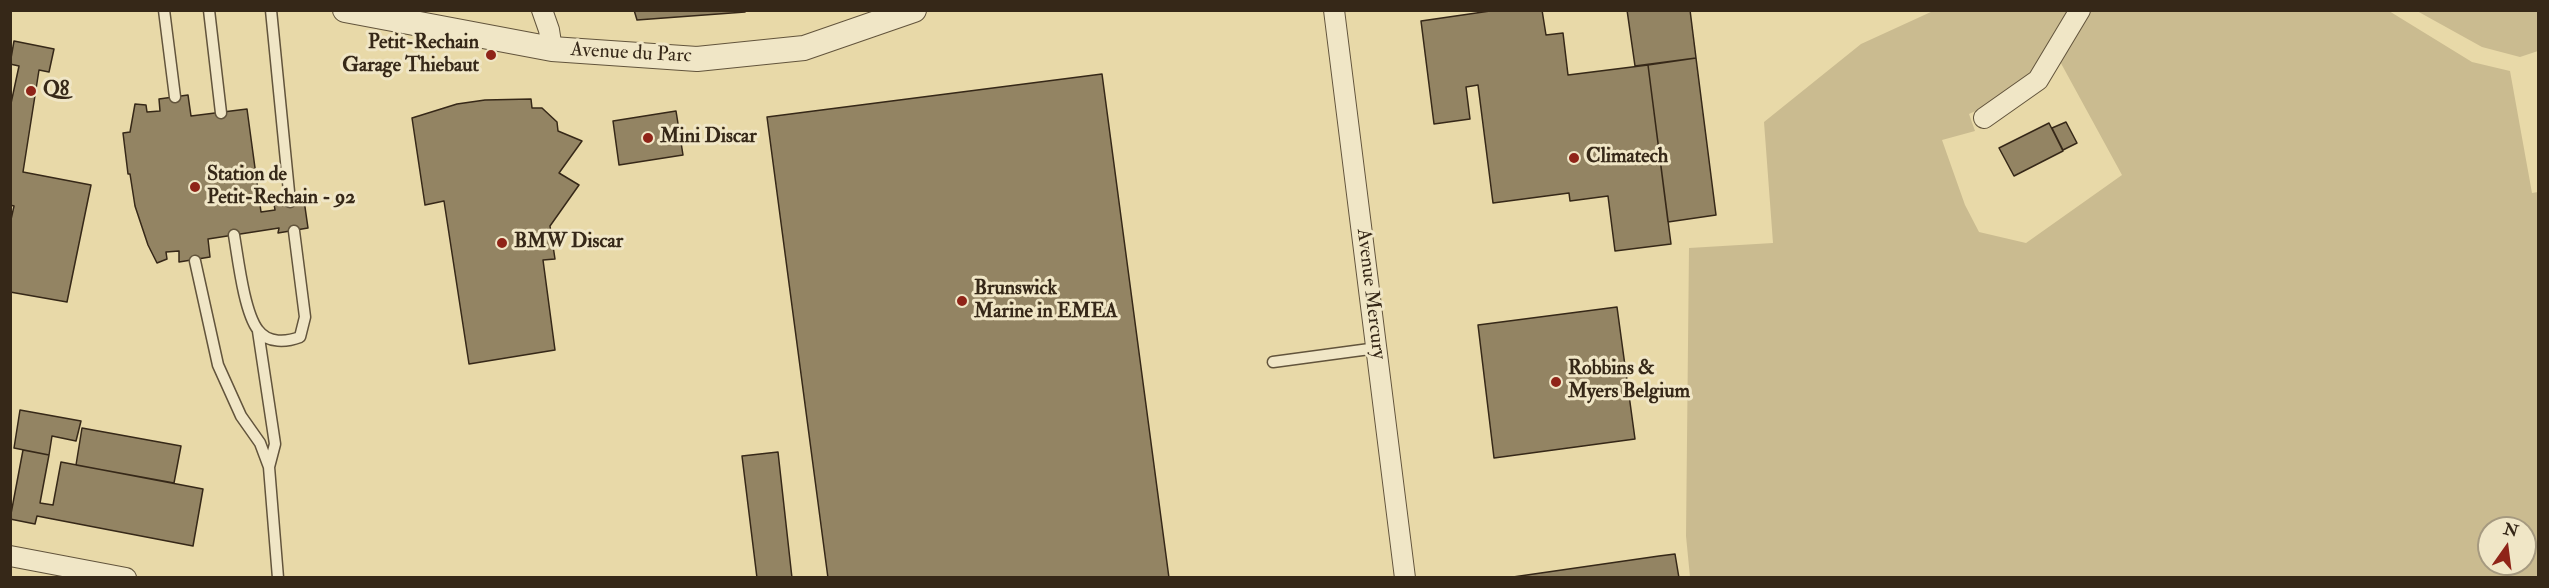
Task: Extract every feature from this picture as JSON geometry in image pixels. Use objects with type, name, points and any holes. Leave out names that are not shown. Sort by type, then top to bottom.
[{"type":"street","name":"Avenue du Parc","points":[[345,10],[552,49],[697,59],[804,48],[914,10]]},
{"type":"street","points":[[542,10],[549,30],[552,49]]},
{"type":"street","name":"Avenue Mercury","points":[[1334,10],[1405,578]]},
{"type":"street","points":[[1984,118],[2038,80],[2080,10]]},
{"type":"street","points":[[10,556],[126,578]]},
{"type":"lane","points":[[164,10],[175,97]]},
{"type":"lane","points":[[209,10],[221,113]]},
{"type":"lane","points":[[272,10],[290,202]]},
{"type":"lane","points":[[258,331],[268,338],[285,342],[300,336],[305,317],[294,231]]},
{"type":"lane","points":[[234,235],[248,308],[258,331],[275,444],[269,467]]},
{"type":"lane","points":[[195,261],[218,365],[241,416],[260,443],[269,467],[278,578]]},
{"type":"lane","points":[[1273,362],[1377,348]]},
{"type":"shaded area","points":[[1933,11],[2075,11],[2048,53],[2018,91],[1969,114],[1975,131],[1942,140],[1965,205],[1979,232],[2026,243],[2122,175],[2057,56],[2089,11],[2389,11],[2472,62],[2510,71],[2532,193],[2538,192],[2538,577],[1690,577],[1686,536],[1689,248],[1773,243],[1764,122],[1861,44]]},
{"type":"shaded area","points":[[2417,11],[2538,11],[2538,51],[2520,57],[2482,47]]},
{"type":"building","points":[[634,10],[744,10],[745,12],[637,20]]},
{"type":"building","name":"Climatech","points":[[1497,10],[1542,10],[1546,35],[1563,33],[1568,75],[1648,65],[1671,244],[1615,251],[1608,196],[1570,201],[1569,193],[1493,203],[1478,85],[1466,87],[1470,119],[1434,124],[1421,21]]},
{"type":"building","points":[[1627,10],[1690,10],[1696,58],[1635,66]]},
{"type":"building","points":[[14,41],[54,49],[49,72],[39,70],[23,172],[91,185],[67,302],[10,292],[10,224],[14,206],[10,205],[10,108],[19,66],[10,64]]},
{"type":"building","points":[[1696,58],[1716,215],[1668,222],[1648,65]]},
{"type":"building","name":"Brunswick Marine in EMEA","points":[[1102,74],[1169,578],[828,578],[767,117]]},
{"type":"building","name":"Station de Petit-Rechain - 92","points":[[188,95],[191,116],[247,109],[261,212],[275,210],[274,204],[304,200],[308,228],[278,233],[279,228],[208,239],[210,257],[179,262],[179,251],[166,252],[167,259],[157,263],[148,245],[135,206],[123,133],[130,132],[135,104],[146,105],[147,112],[160,111],[159,99]]},
{"type":"building","name":"BMW Discar","points":[[531,99],[532,108],[542,108],[557,122],[558,131],[582,141],[559,173],[579,185],[550,226],[555,259],[543,260],[555,350],[469,364],[444,201],[425,205],[412,118],[457,104],[485,100]]},
{"type":"building","name":"Mini Discar","points":[[676,111],[683,155],[619,165],[613,121]]},
{"type":"building","points":[[2066,122],[2077,143],[2063,150],[2052,128]]},
{"type":"building","points":[[2049,123],[2063,151],[2014,176],[1999,148]]},
{"type":"building","name":"Robbins & Myers Belgium","points":[[1617,307],[1635,439],[1494,458],[1478,325]]},
{"type":"building","points":[[20,410],[81,421],[76,441],[52,436],[49,455],[14,448]]},
{"type":"building","points":[[82,428],[181,446],[174,483],[76,465]]},
{"type":"building","points":[[23,450],[49,455],[40,503],[53,505],[61,462],[203,489],[193,546],[37,516],[35,524],[10,519]]},
{"type":"building","points":[[778,452],[792,578],[757,578],[742,456]]},
{"type":"building","points":[[1675,554],[1679,578],[1506,578],[1659,556]]},
{"type":"place","name":"Petit-Rechain Garage Thiebaut","points":[[491,55]]},
{"type":"place","name":"Q8","points":[[31,91]]},
{"type":"place","name":"Mini Discar","points":[[648,138]]},
{"type":"place","name":"Climatech","points":[[1574,158]]},
{"type":"place","name":"Station de Petit-Rechain - 92","points":[[195,187]]},
{"type":"place","name":"BMW Discar","points":[[502,243]]},
{"type":"place","name":"Brunswick Marine in EMEA","points":[[962,301]]},
{"type":"place","name":"Robbins & Myers Belgium","points":[[1556,382]]}]
